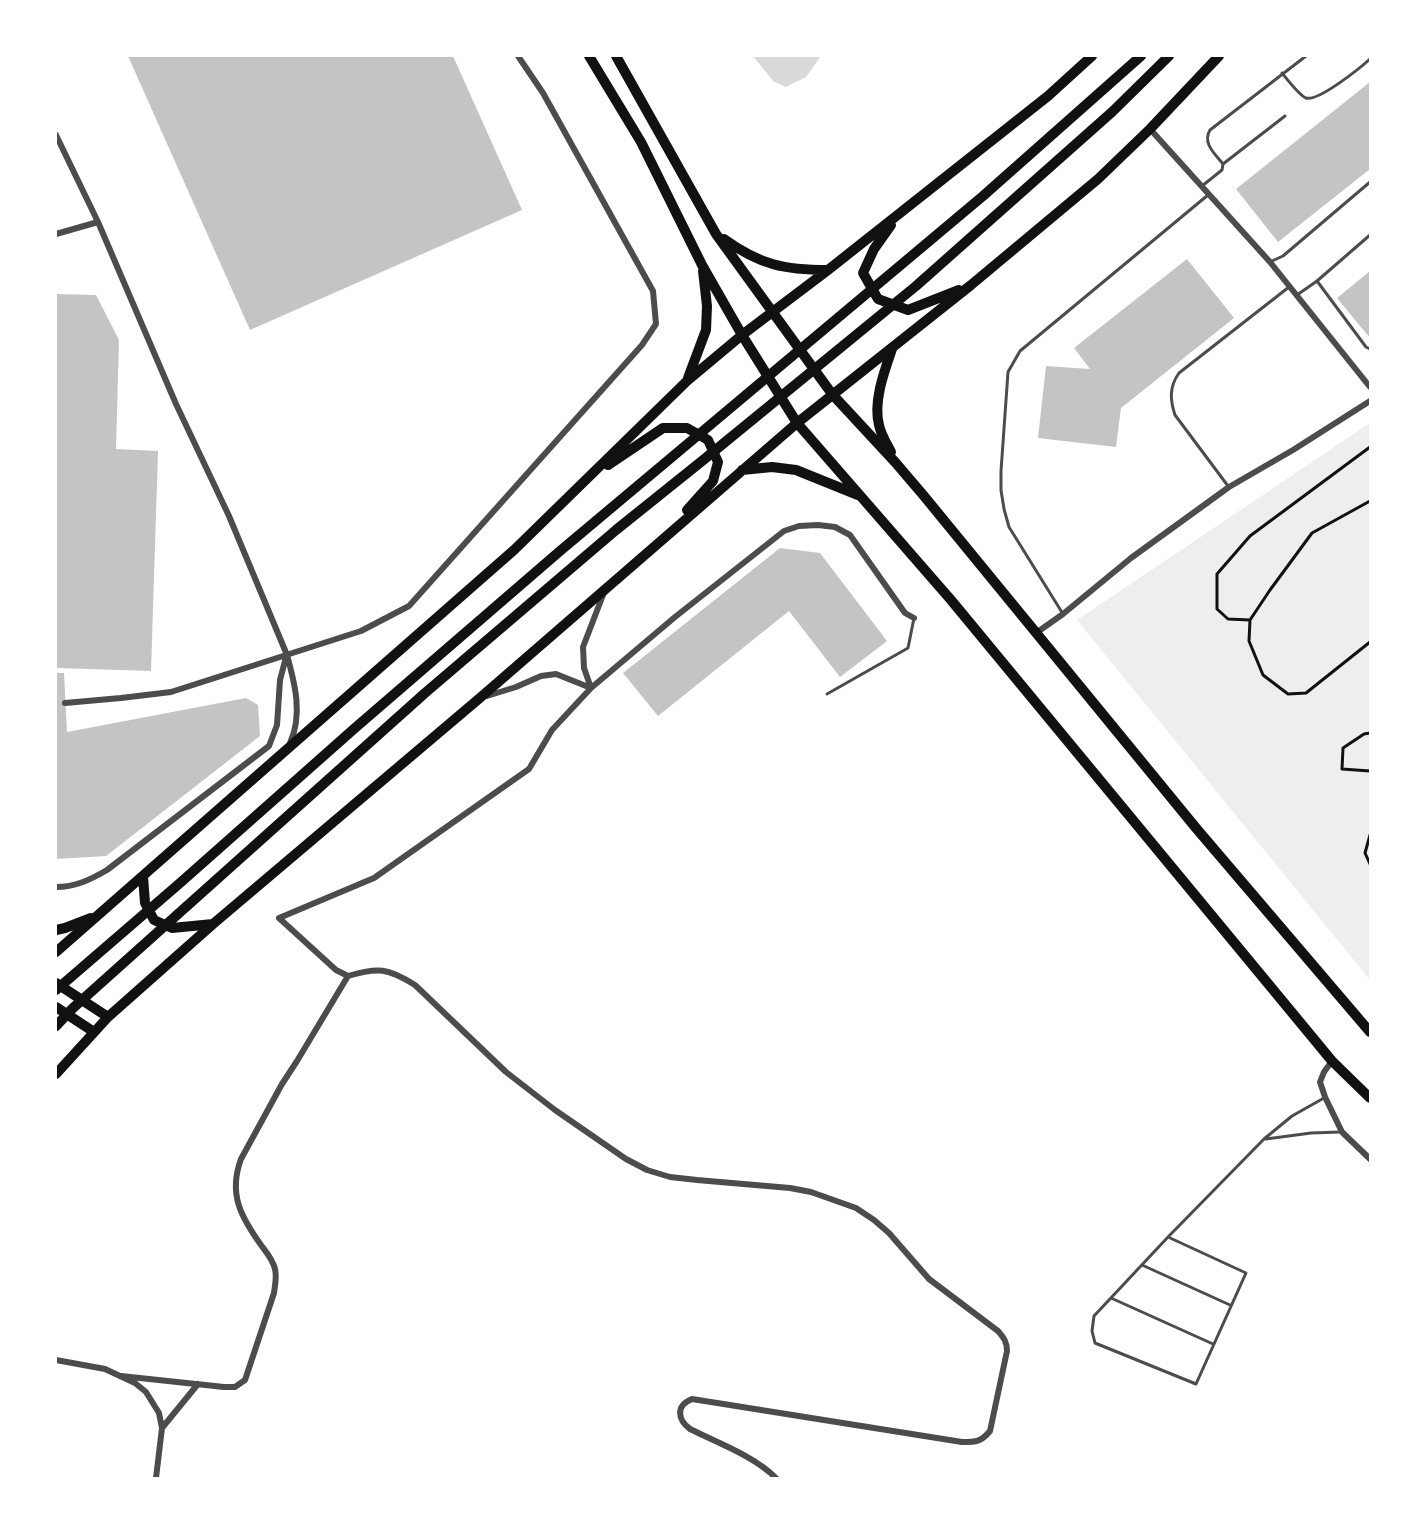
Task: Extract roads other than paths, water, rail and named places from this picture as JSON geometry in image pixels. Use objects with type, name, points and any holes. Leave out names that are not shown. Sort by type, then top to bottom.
[{"type":"main road","points":[[589,56],[640,142],[702,265],[742,335],[798,423],[958,609],[1332,1061],[1371,1098]]},
{"type":"main road","points":[[616,56],[716,234],[832,394],[895,462],[1196,828],[1371,1032]]},
{"type":"main road","points":[[56,952],[514,550],[687,381],[742,335],[1048,96],[1092,56]]},
{"type":"main road","points":[[56,990],[560,551],[983,196],[1141,56]]},
{"type":"main road","points":[[56,1026],[73,1008],[425,693],[616,530],[916,286],[1112,112],[1169,56]]},
{"type":"main road","points":[[56,1074],[108,1017],[213,924],[481,698],[832,394],[892,349],[1098,179],[1150,129],[1219,56]]},
{"type":"main road","points":[[898,215],[874,249],[863,273],[878,299],[908,310],[971,285]]},
{"type":"main road","points":[[716,234],[741,251],[768,263],[798,270],[828,270]]},
{"type":"main road","points":[[687,381],[706,330],[707,306],[702,265]]},
{"type":"main road","points":[[892,349],[882,379],[878,402],[879,425],[895,462]]},
{"type":"main road","points":[[585,480],[663,428],[687,428],[708,440],[718,462],[713,481],[657,544]]},
{"type":"main road","points":[[742,470],[772,467],[796,470],[861,496]]},
{"type":"main road","points":[[143,876],[145,903],[154,920],[172,928],[213,924]]},
{"type":"main road","points":[[56,930],[97,916]]},
{"type":"main road","points":[[56,983],[108,1017]]},
{"type":"main road","points":[[56,1007],[94,1032]]},
{"type":"street","points":[[66,703],[171,692],[361,631],[409,606],[642,345],[656,324],[652,291],[543,93],[518,56]]},
{"type":"street","points":[[1150,129],[1270,262],[1371,387]]},
{"type":"street","points":[[56,135],[98,222],[176,404],[229,516],[287,655],[297,716],[294,733],[287,750]]},
{"type":"street","points":[[56,234],[98,222]]},
{"type":"street","points":[[1036,633],[1063,614],[1131,558],[1229,487],[1371,401]]},
{"type":"street","points":[[776,1479],[769,1471],[752,1460],[683,1424],[680,1409],[685,1402],[692,1399],[973,1442],[983,1439],[990,1431],[1007,1351],[1004,1338],[929,1279],[889,1233],[856,1208],[811,1192],[790,1188],[670,1177],[647,1170],[607,1147],[506,1072],[415,985],[398,974],[380,970],[348,976],[336,970],[279,918],[374,878],[529,769],[552,730],[591,688],[675,617],[784,531],[799,526],[818,525],[835,527],[850,535],[905,613],[914,618]]},
{"type":"street","points":[[591,688],[584,668],[583,647],[605,589]]},
{"type":"street","points":[[56,887],[68,887],[87,881],[107,870],[269,746],[277,725],[280,680],[287,655]]},
{"type":"street","points":[[481,698],[541,676],[555,674],[591,688]]},
{"type":"street","points":[[121,1376],[224,1388],[235,1387],[245,1380],[276,1281],[272,1260],[247,1226],[240,1211],[235,1183],[237,1169],[282,1084],[348,976]]},
{"type":"street","points":[[1332,1061],[1320,1082],[1325,1097],[1342,1132],[1371,1159]]},
{"type":"street","points":[[56,1360],[105,1369],[135,1383],[146,1392],[159,1413],[162,1428],[156,1479]]},
{"type":"street","points":[[162,1428],[198,1384]]},
{"type":"lane","points":[[1223,164],[1208,144],[1207,135],[1210,130],[1306,56]]},
{"type":"lane","points":[[1282,74],[1306,98],[1315,97],[1341,82],[1371,59]]},
{"type":"lane","points":[[1202,186],[1222,170],[1223,164],[1285,116]]},
{"type":"lane","points":[[1270,262],[1283,256],[1371,182]]},
{"type":"lane","points":[[1063,614],[1009,527],[1004,509],[1001,471],[1008,372],[1020,351],[1209,194]]},
{"type":"lane","points":[[1297,295],[1371,235]]},
{"type":"lane","points":[[1317,281],[1366,347],[1371,349]]},
{"type":"lane","points":[[1229,487],[1175,415],[1171,403],[1173,381],[1179,373],[1290,286]]},
{"type":"lane","points":[[827,694],[908,648],[914,618]]},
{"type":"lane","points":[[1168,1237],[1246,1273],[1196,1384],[1095,1343],[1092,1331],[1094,1316],[1168,1237],[1264,1139],[1292,1116],[1325,1097]]},
{"type":"lane","points":[[1264,1139],[1342,1132]]},
{"type":"lane","points":[[1142,1265],[1231,1305]]},
{"type":"lane","points":[[1111,1298],[1214,1344]]}]
